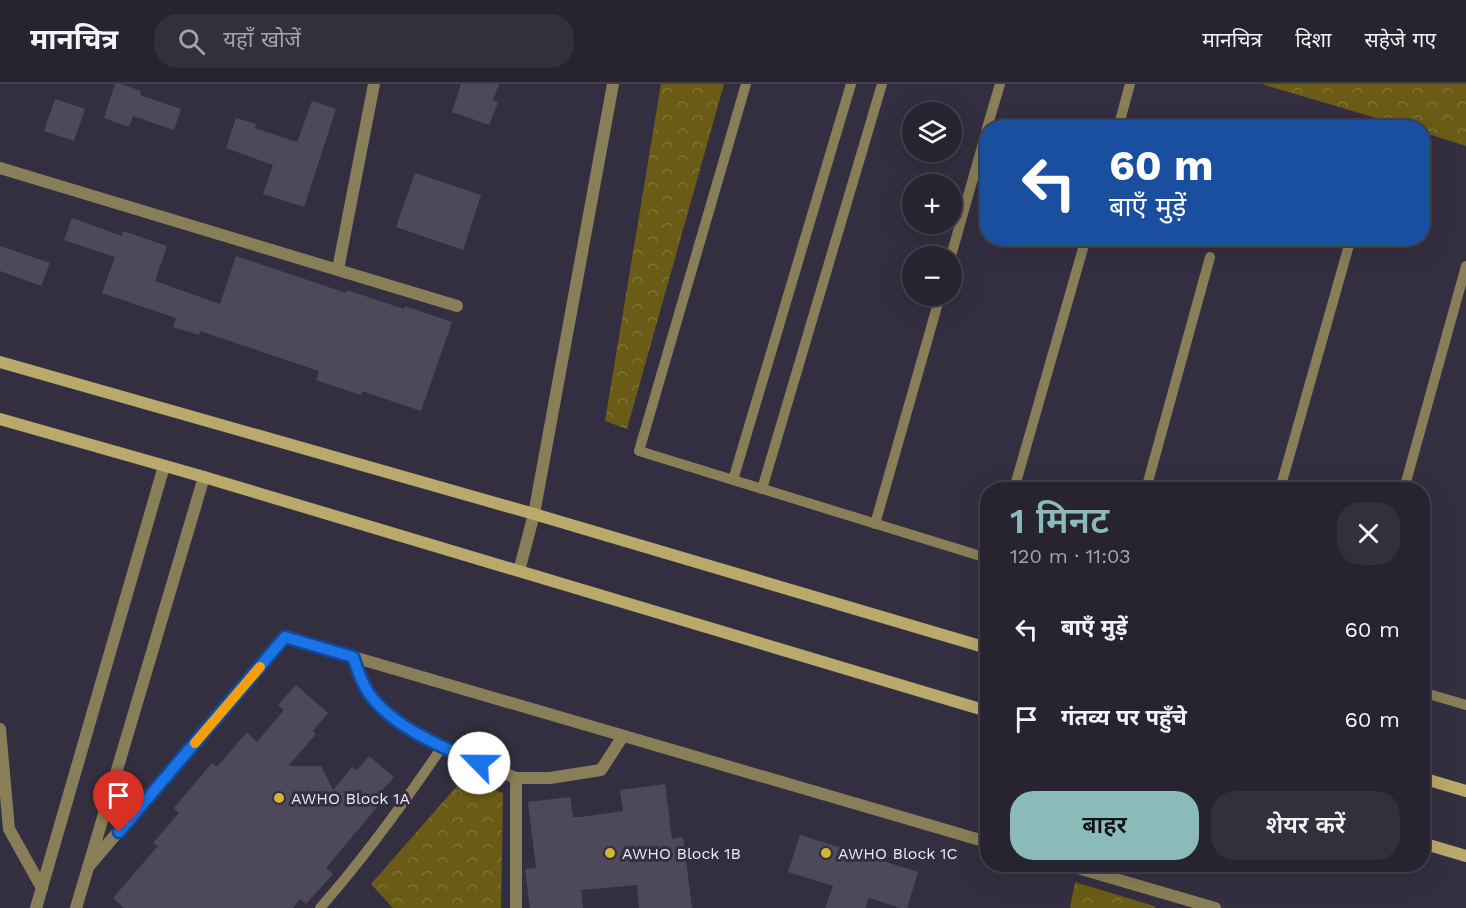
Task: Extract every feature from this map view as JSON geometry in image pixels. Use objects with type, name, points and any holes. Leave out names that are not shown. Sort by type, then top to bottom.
[{"type":"street","points":[[338,269],[374,84]]},
{"type":"street","points":[[519,571],[534,514],[613,84]]},
{"type":"street","points":[[0,168],[457,306]]},
{"type":"street","points":[[0,362],[534,514],[980,646]]},
{"type":"street","points":[[0,419],[204,477],[980,709]]},
{"type":"street","points":[[36,908],[164,466]]},
{"type":"street","points":[[76,908],[204,477]]},
{"type":"street","points":[[88,867],[285,637],[980,840]]},
{"type":"street","points":[[353,657],[363,685],[389,716],[442,747],[516,778],[550,778],[601,770],[623,736]]},
{"type":"street","points":[[0,729],[5,828],[42,888]]},
{"type":"street","points":[[516,778],[516,908]]},
{"type":"street","points":[[1430,780],[1466,791]]},
{"type":"street","points":[[1430,845],[1466,856]]},
{"type":"street","points":[[1091,872],[1215,908]]},
{"type":"lane","points":[[746,84],[639,451],[980,556]]},
{"type":"lane","points":[[733,480],[851,84]]},
{"type":"lane","points":[[762,489],[882,84]]},
{"type":"lane","points":[[989,120],[1000,84]]},
{"type":"lane","points":[[1120,120],[1130,84]]},
{"type":"lane","points":[[954,246],[980,153]]},
{"type":"lane","points":[[1016,482],[1084,246]]},
{"type":"lane","points":[[1282,482],[1349,246]]},
{"type":"lane","points":[[1148,482],[1210,257]]},
{"type":"lane","points":[[1406,482],[1466,266]]},
{"type":"lane","points":[[876,524],[937,306]]},
{"type":"lane","points":[[1430,694],[1466,705]]},
{"type":"lane","points":[[320,908],[355,868],[395,816],[442,747]]},
{"type":"green space","points":[[661,84],[724,84],[627,429],[605,421]]},
{"type":"green space","points":[[1262,84],[1466,84],[1466,146],[1430,135],[1430,120],[1383,120]]},
{"type":"green space","points":[[463,779],[503,793],[501,908],[393,908],[371,884]]},
{"type":"green space","points":[[1075,882],[1154,906],[1156,908],[1070,908]]},
{"type":"building","points":[[115,84],[141,91],[140,95],[181,109],[174,130],[133,116],[129,127],[104,118]]},
{"type":"building","points":[[461,84],[499,84],[493,100],[498,102],[489,125],[452,112]]},
{"type":"building","points":[[55,99],[85,109],[74,141],[44,131]]},
{"type":"building","points":[[312,101],[336,109],[304,207],[263,194],[273,165],[226,148],[236,118],[256,124],[255,128],[297,142]]},
{"type":"building","points":[[415,173],[481,195],[463,250],[396,227]]},
{"type":"building","points":[[72,218],[122,236],[123,231],[167,246],[155,281],[220,304],[236,256],[346,293],[347,290],[452,322],[421,411],[362,391],[361,395],[316,380],[319,371],[200,331],[199,335],[173,327],[176,318],[102,293],[115,257],[64,240]]},
{"type":"building","points":[[0,246],[50,263],[41,286],[0,271]]},
{"type":"building","name":"AWHO Block 1A","points":[[296,685],[328,713],[313,731],[316,734],[288,766],[321,766],[333,790],[352,767],[357,770],[369,756],[394,777],[372,802],[377,807],[326,868],[333,874],[306,904],[300,899],[293,908],[124,908],[113,898],[158,846],[153,843],[179,813],[174,808],[212,763],[217,767],[247,732],[257,742],[284,710],[278,705]]},
{"type":"building","name":"AWHO Block 1B","points":[[665,784],[672,839],[683,837],[692,908],[639,908],[637,885],[581,890],[583,908],[530,908],[525,869],[536,868],[528,802],[570,797],[573,817],[581,817],[623,811],[620,790]]},
{"type":"building","name":"AWHO Block 1C","points":[[800,835],[918,872],[907,908],[869,898],[865,908],[825,908],[833,886],[788,872]]},
{"type":"slow traffic","points":[[195,743],[260,667]]},
{"type":"place","name":"AWHO Block 1A","points":[[279,798]]},
{"type":"place","name":"AWHO Block 1B","points":[[610,853]]},
{"type":"place","name":"AWHO Block 1C","points":[[826,853]]},
{"type":"route","points":[[119,832],[285,637],[353,657],[363,685],[389,716],[442,747],[479,763]]}]
